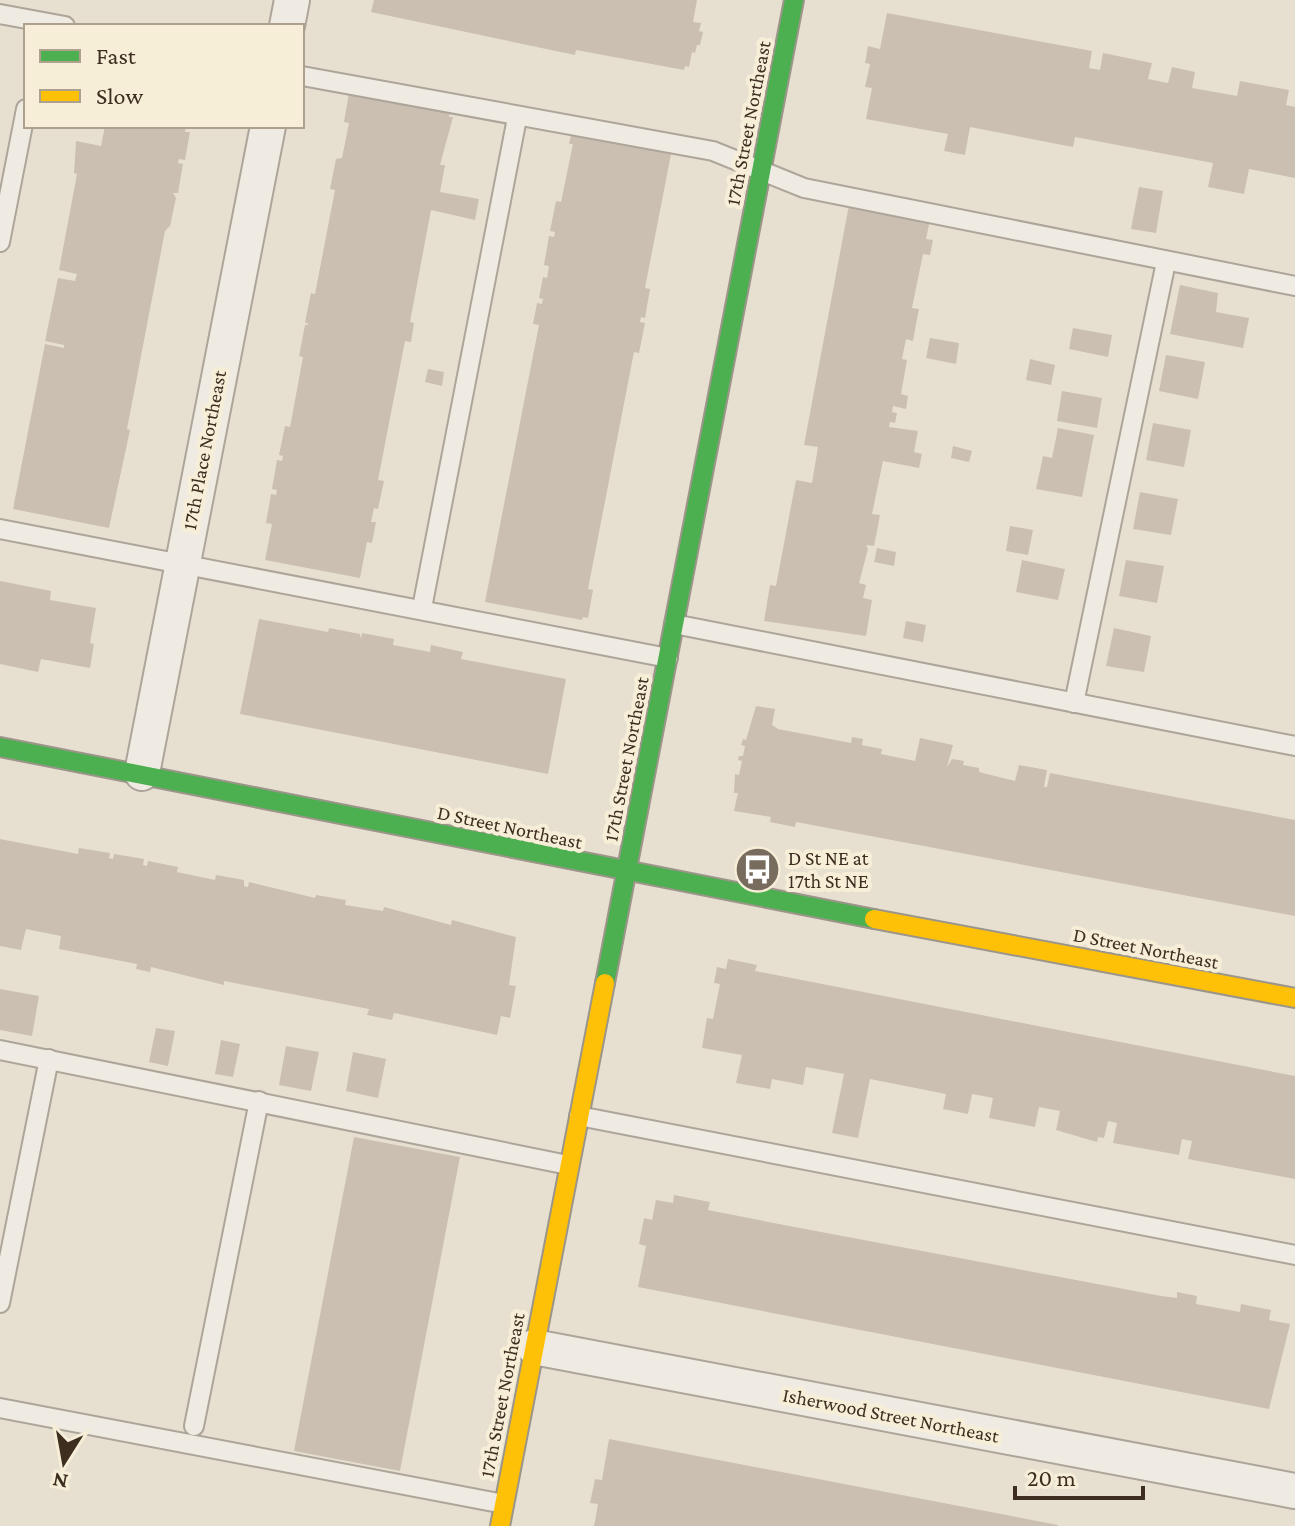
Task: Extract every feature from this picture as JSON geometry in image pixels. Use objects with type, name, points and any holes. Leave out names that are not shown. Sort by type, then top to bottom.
[{"type":"main road","name":"17th Street Northeast","points":[[500,1526],[794,0]]},
{"type":"main road","name":"D Street Northeast","points":[[0,747],[626,872],[1295,998]]},
{"type":"street","points":[[287,24],[292,0]]},
{"type":"street","name":"17th Place Northeast","points":[[142,773],[268,128]]},
{"type":"street","name":"Isherwood Street Northeast","points":[[534,1347],[1295,1491]]},
{"type":"lane","points":[[0,14],[42,24]]},
{"type":"lane","points":[[304,76],[517,118],[713,151],[804,188],[1295,286]]},
{"type":"lane","points":[[422,608],[517,118]]},
{"type":"lane","points":[[0,242],[24,119]]},
{"type":"lane","points":[[1074,703],[1166,262]]},
{"type":"lane","points":[[0,529],[422,608],[668,658]]},
{"type":"lane","points":[[674,624],[1295,746]]},
{"type":"lane","points":[[0,1050],[568,1165]]},
{"type":"lane","points":[[0,1303],[49,1059]]},
{"type":"lane","points":[[194,1426],[259,1101]]},
{"type":"lane","points":[[579,1116],[1295,1255]]},
{"type":"lane","points":[[0,1408],[504,1504]]},
{"type":"building","points":[[374,0],[697,0],[693,22],[701,23],[699,31],[703,32],[700,45],[697,45],[695,53],[692,52],[689,67],[685,66],[684,70],[576,50],[575,55],[371,12]]},
{"type":"building","points":[[887,13],[1092,51],[1089,68],[1100,70],[1103,53],[1152,63],[1148,79],[1168,83],[1172,67],[1195,72],[1192,88],[1237,96],[1240,81],[1289,90],[1286,105],[1295,107],[1295,178],[1249,169],[1244,194],[1208,187],[1213,163],[1075,137],[1073,147],[970,127],[965,155],[944,151],[948,134],[866,119],[872,88],[865,87],[870,64],[865,63],[868,46],[880,49]]},
{"type":"building","points":[[349,93],[450,112],[449,117],[453,117],[440,165],[445,165],[440,192],[479,199],[475,220],[431,210],[410,322],[414,323],[411,342],[405,341],[378,480],[384,481],[378,509],[374,508],[371,522],[376,522],[372,543],[367,542],[360,578],[265,560],[272,524],[266,523],[271,494],[276,495],[277,490],[272,489],[277,460],[282,461],[283,456],[279,455],[285,426],[290,427],[303,357],[299,356],[305,325],[309,325],[305,322],[311,293],[315,294],[335,190],[330,189],[336,159],[342,158],[349,123],[344,122]]},
{"type":"building","points":[[105,128],[186,128],[185,132],[190,132],[185,160],[179,159],[178,163],[183,164],[178,193],[173,193],[176,198],[170,226],[165,231],[127,429],[130,430],[109,528],[13,509],[45,344],[64,348],[64,345],[45,341],[58,278],[75,281],[77,274],[59,270],[77,174],[74,173],[76,141],[101,146]]},
{"type":"building","points":[[571,135],[671,154],[645,288],[650,289],[645,318],[641,317],[640,322],[645,323],[639,353],[634,352],[588,589],[593,590],[588,618],[583,617],[582,620],[485,602],[539,325],[533,324],[537,303],[542,304],[543,299],[539,298],[543,277],[547,278],[549,266],[544,265],[549,236],[554,237],[555,232],[550,231],[556,201],[561,202],[573,144],[569,144]]},
{"type":"building","points":[[1139,187],[1163,191],[1156,233],[1131,229]]},
{"type":"building","points":[[849,205],[930,220],[926,239],[933,240],[930,255],[923,254],[912,308],[919,309],[913,341],[906,339],[902,359],[907,360],[901,394],[908,396],[906,409],[893,406],[892,412],[897,413],[895,423],[890,422],[889,427],[918,431],[914,452],[922,454],[919,468],[883,461],[872,514],[880,515],[877,531],[874,546],[866,545],[868,549],[859,583],[866,585],[863,598],[872,600],[866,636],[764,621],[770,585],[776,586],[796,480],[812,483],[818,447],[804,445]]},
{"type":"building","points":[[1180,285],[1218,293],[1216,312],[1249,318],[1243,348],[1170,334]]},
{"type":"building","points":[[1073,328],[1112,335],[1108,357],[1069,349]]},
{"type":"building","points":[[930,338],[959,343],[956,364],[926,358]]},
{"type":"building","points":[[1166,355],[1205,362],[1198,399],[1159,391]]},
{"type":"building","points":[[1030,359],[1055,365],[1051,385],[1026,380]]},
{"type":"building","points":[[428,369],[444,372],[442,386],[425,382]]},
{"type":"building","points":[[1062,391],[1102,398],[1097,428],[1057,421]]},
{"type":"building","points":[[1153,423],[1191,430],[1184,467],[1146,460]]},
{"type":"building","points":[[1058,428],[1094,435],[1082,497],[1036,489],[1043,456],[1052,458]]},
{"type":"building","points":[[953,446],[972,451],[969,462],[951,458]]},
{"type":"building","points":[[1140,492],[1178,499],[1171,535],[1133,529]]},
{"type":"building","points":[[1010,526],[1033,530],[1028,555],[1006,551]]},
{"type":"building","points":[[877,548],[896,552],[894,566],[874,562]]},
{"type":"building","points":[[1022,560],[1065,569],[1058,600],[1016,592]]},
{"type":"building","points":[[1126,560],[1164,566],[1157,603],[1119,596]]},
{"type":"building","points":[[0,581],[51,591],[50,600],[96,608],[90,643],[94,644],[90,668],[41,659],[38,672],[0,664]]},
{"type":"building","points":[[259,619],[328,632],[329,628],[360,634],[361,639],[362,633],[394,639],[393,645],[430,652],[431,645],[463,652],[461,659],[566,679],[548,774],[240,714]]},
{"type":"building","points":[[906,621],[926,625],[923,642],[903,638]]},
{"type":"building","points":[[1114,628],[1151,636],[1144,672],[1106,666]]},
{"type":"building","points":[[756,706],[775,709],[772,725],[778,729],[851,743],[852,737],[863,739],[862,745],[882,749],[881,754],[915,761],[920,738],[953,745],[947,767],[952,759],[964,761],[963,765],[979,768],[979,772],[1015,781],[1019,765],[1047,770],[1044,787],[1047,787],[1050,773],[1295,820],[1295,916],[796,822],[795,827],[770,822],[771,817],[734,811],[738,793],[734,793],[735,774],[739,775],[742,761],[738,760],[739,756],[743,756],[745,746],[741,745],[743,739],[746,740]]},
{"type":"building","points":[[0,839],[78,854],[79,848],[110,853],[109,858],[113,859],[114,854],[144,859],[143,865],[147,866],[148,861],[178,867],[177,872],[215,880],[216,875],[244,880],[244,886],[248,887],[249,882],[315,898],[316,895],[346,900],[345,905],[383,911],[384,907],[451,925],[452,920],[516,937],[509,985],[516,986],[510,1018],[501,1016],[497,1035],[394,1013],[392,1020],[367,1015],[369,1009],[224,981],[224,985],[151,967],[150,972],[136,969],[137,964],[59,949],[61,936],[26,929],[21,950],[0,946]]},
{"type":"building","points":[[728,959],[757,965],[755,971],[1295,1076],[1295,1179],[1188,1159],[1192,1141],[1182,1139],[1179,1155],[1113,1143],[1117,1123],[1108,1121],[1104,1138],[1098,1137],[1097,1142],[1056,1130],[1060,1111],[1039,1107],[1035,1127],[989,1118],[993,1098],[972,1094],[968,1114],[943,1109],[946,1094],[870,1079],[858,1138],[832,1133],[844,1074],[806,1067],[803,1085],[772,1079],[770,1089],[736,1083],[742,1055],[702,1048],[707,1018],[713,1019],[720,984],[714,983],[717,967],[726,969]]},
{"type":"building","points":[[0,989],[39,996],[32,1036],[0,1030]]},
{"type":"building","points":[[156,1028],[175,1031],[168,1066],[149,1062]]},
{"type":"building","points":[[221,1040],[240,1044],[233,1077],[215,1074]]},
{"type":"building","points":[[286,1046],[319,1052],[311,1091],[279,1085]]},
{"type":"building","points":[[353,1052],[386,1059],[378,1098],[346,1091]]},
{"type":"building","points":[[354,1137],[460,1157],[400,1471],[294,1451]]},
{"type":"building","points":[[674,1195],[710,1202],[708,1210],[784,1225],[1161,1296],[1177,1298],[1177,1292],[1197,1296],[1196,1304],[1240,1312],[1241,1304],[1271,1310],[1269,1320],[1290,1324],[1269,1409],[638,1287],[646,1246],[639,1244],[644,1218],[652,1220],[656,1200],[673,1203]]},
{"type":"building","points":[[609,1439],[1058,1526],[594,1526],[598,1504],[590,1503],[595,1479],[602,1480]]},
{"type":"traffic: fast","points":[[605,983],[794,0]]},
{"type":"traffic: fast","points":[[0,747],[874,919]]},
{"type":"traffic: slow","points":[[874,919],[1295,998]]},
{"type":"traffic: slow","points":[[500,1526],[605,983]]},
{"type":"place","name":"D St NE at 17th St NE","points":[[757,869]]}]
